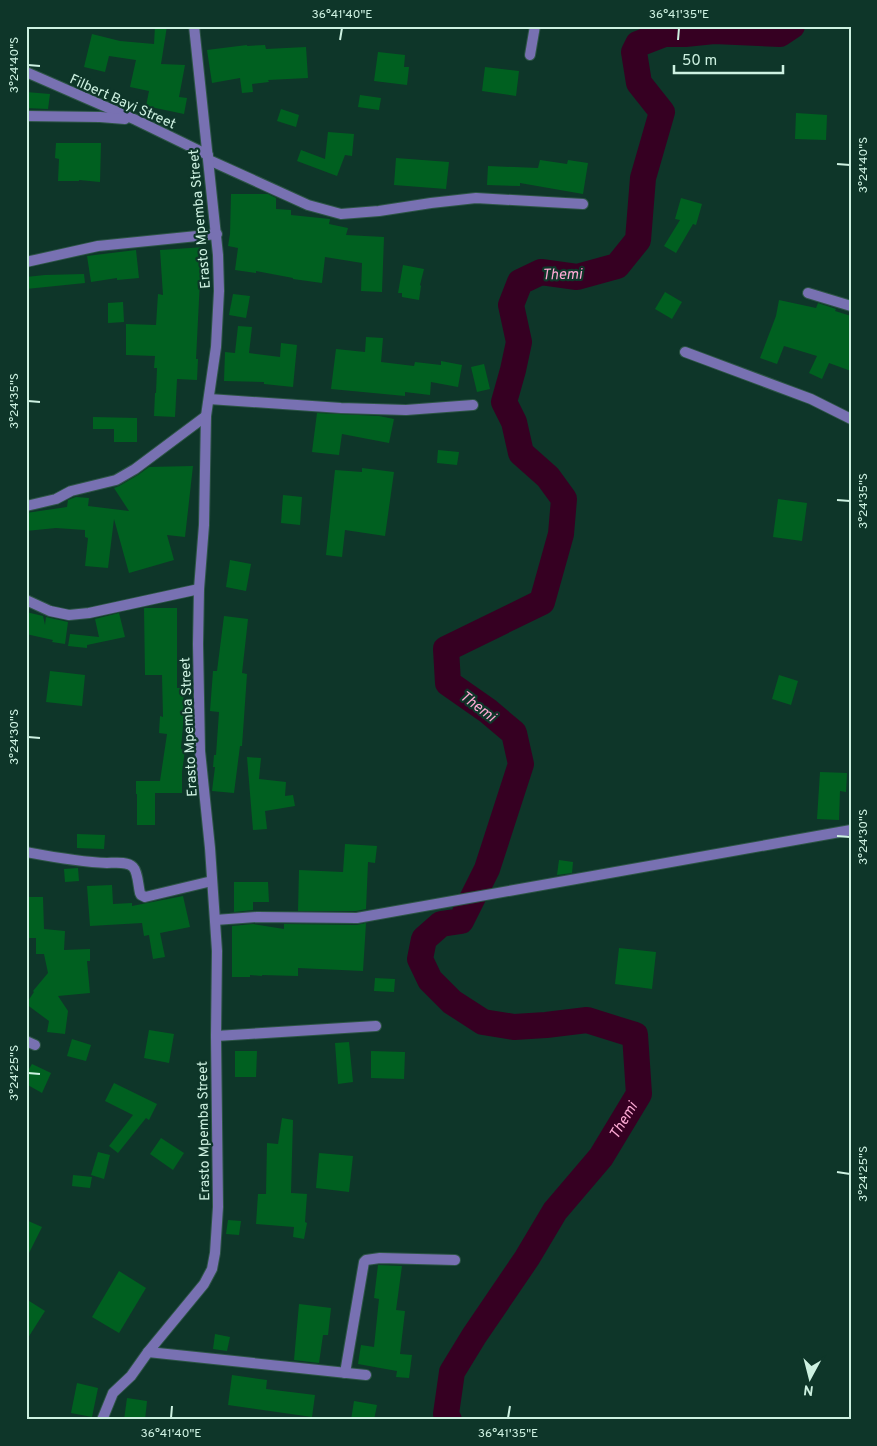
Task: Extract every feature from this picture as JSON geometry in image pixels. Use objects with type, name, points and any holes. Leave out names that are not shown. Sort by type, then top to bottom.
[{"type":"street","name":"Erasto Mpemba Street","points":[[102,1420],[113,1393],[131,1376],[148,1352],[204,1284],[212,1268],[215,1253],[218,1207],[216,951],[212,880],[200,750],[198,644],[199,589],[204,525],[206,416],[216,347],[219,291],[217,234],[194,26]]},
{"type":"street","points":[[530,55],[535,26]]},
{"type":"street","name":"Filbert Bayi Street","points":[[26,72],[136,120],[209,158],[308,205],[341,214],[476,198],[584,204]]},
{"type":"street","points":[[26,116],[100,117],[136,120]]},
{"type":"street","points":[[26,262],[98,246],[217,234]]},
{"type":"street","points":[[808,293],[851,306]]},
{"type":"street","points":[[685,352],[811,399],[851,419]]},
{"type":"street","points":[[208,399],[341,408],[406,410],[473,405]]},
{"type":"street","points":[[26,506],[56,499],[71,491],[116,480],[135,469],[206,416]]},
{"type":"street","points":[[26,600],[50,612],[69,615],[89,613],[199,589]]},
{"type":"street","points":[[214,920],[258,917],[357,918],[851,830]]},
{"type":"street","points":[[26,852],[63,859],[126,863],[132,866],[136,872],[140,893],[145,896],[212,880]]},
{"type":"street","points":[[216,1036],[376,1026]]},
{"type":"street","points":[[345,1373],[364,1262],[380,1258],[455,1260]]},
{"type":"street","points":[[148,1352],[366,1375]]},
{"type":"building","points":[[155,26],[167,26],[161,64],[185,65],[179,97],[187,98],[184,114],[146,106],[149,91],[130,87],[136,60],[109,56],[105,72],[84,67],[92,34],[120,41],[154,44]]},
{"type":"building","points":[[247,45],[265,45],[266,49],[306,47],[308,78],[268,80],[269,82],[252,84],[253,92],[242,93],[240,78],[212,83],[207,50]]},
{"type":"building","points":[[378,52],[405,55],[404,67],[409,67],[407,85],[374,81]]},
{"type":"building","points":[[485,67],[519,71],[516,96],[482,91]]},
{"type":"building","points":[[26,92],[50,94],[48,109],[26,108]]},
{"type":"building","points":[[360,95],[381,98],[379,110],[358,107]]},
{"type":"building","points":[[281,109],[299,115],[296,127],[277,121]]},
{"type":"building","points":[[796,113],[827,115],[826,140],[795,139]]},
{"type":"building","points":[[328,132],[354,134],[352,156],[345,155],[337,176],[297,161],[301,150],[325,159]]},
{"type":"building","points":[[56,143],[101,143],[100,182],[58,181],[59,159],[55,158]]},
{"type":"building","points":[[396,158],[449,162],[446,189],[394,185]]},
{"type":"building","points":[[540,160],[567,164],[568,160],[588,163],[583,194],[520,183],[520,186],[487,185],[488,166],[538,168]]},
{"type":"building","points":[[231,194],[268,194],[276,198],[276,209],[291,210],[291,215],[330,219],[329,224],[348,228],[346,235],[384,237],[382,292],[361,291],[362,263],[325,257],[322,283],[256,271],[256,273],[235,270],[238,248],[228,246]]},
{"type":"building","points":[[681,198],[702,204],[696,225],[693,224],[676,253],[664,246],[680,220],[675,219]]},
{"type":"building","points":[[205,247],[207,280],[200,280],[196,359],[198,359],[197,380],[177,379],[175,417],[154,416],[157,368],[154,368],[155,356],[126,355],[126,324],[156,325],[158,294],[163,295],[160,250]]},
{"type":"building","points":[[136,250],[139,278],[117,280],[117,278],[91,282],[87,256]]},
{"type":"building","points":[[403,265],[424,269],[419,300],[402,297],[402,293],[398,293]]},
{"type":"building","points":[[84,274],[85,283],[26,289],[26,277]]},
{"type":"building","points":[[665,292],[682,302],[672,319],[655,309]]},
{"type":"building","points":[[233,294],[250,296],[246,318],[229,315]]},
{"type":"building","points":[[779,300],[816,308],[818,303],[851,316],[851,371],[829,363],[822,379],[809,373],[817,356],[784,346],[777,364],[760,358],[776,316]]},
{"type":"building","points":[[123,302],[124,322],[108,323],[108,303]]},
{"type":"building","points":[[238,326],[252,327],[249,353],[280,357],[281,343],[297,345],[293,387],[264,384],[264,382],[224,381],[225,352],[235,353]]},
{"type":"building","points":[[366,337],[383,338],[381,362],[414,366],[415,362],[441,365],[441,361],[462,365],[458,387],[431,382],[430,395],[405,392],[405,396],[331,389],[336,349],[365,352]]},
{"type":"building","points":[[484,364],[490,389],[477,392],[471,367]]},
{"type":"building","points":[[317,413],[379,416],[394,419],[389,443],[342,434],[339,455],[312,452]]},
{"type":"building","points":[[93,417],[137,418],[137,442],[114,442],[114,429],[93,429]]},
{"type":"building","points":[[438,450],[459,452],[457,465],[437,463]]},
{"type":"building","points":[[193,466],[185,537],[167,535],[174,560],[129,573],[114,519],[108,568],[85,566],[88,538],[85,537],[85,530],[56,528],[26,531],[26,513],[67,507],[68,500],[76,497],[89,498],[88,506],[129,511],[114,488],[149,467]]},
{"type":"building","points":[[362,468],[394,472],[385,536],[345,530],[342,557],[326,555],[335,470],[362,472]]},
{"type":"building","points":[[283,495],[302,497],[300,525],[281,523]]},
{"type":"building","points":[[778,499],[807,503],[802,541],[773,537]]},
{"type":"building","points":[[230,560],[251,564],[246,591],[226,587]]},
{"type":"building","points":[[144,608],[177,608],[177,688],[183,688],[184,713],[181,749],[185,750],[182,793],[155,793],[155,825],[137,825],[136,781],[160,781],[167,734],[159,733],[160,716],[163,717],[162,675],[145,675]]},
{"type":"building","points":[[26,612],[43,616],[45,625],[46,617],[68,622],[65,644],[26,634]]},
{"type":"building","points":[[119,613],[125,637],[87,645],[87,648],[68,646],[70,634],[99,637],[95,619]]},
{"type":"building","points":[[224,616],[248,619],[242,673],[247,674],[242,746],[240,746],[234,793],[212,791],[219,712],[210,711],[213,671],[217,671]]},
{"type":"building","points":[[50,671],[85,675],[82,706],[46,702]]},
{"type":"building","points":[[779,675],[798,681],[791,705],[772,699]]},
{"type":"building","points":[[247,757],[261,758],[259,779],[286,782],[285,796],[293,795],[295,806],[265,811],[267,829],[253,830]]},
{"type":"building","points":[[820,772],[847,773],[846,792],[840,791],[839,820],[817,819]]},
{"type":"building","points":[[77,834],[105,835],[104,849],[77,848]]},
{"type":"building","points":[[345,844],[377,846],[375,863],[368,862],[366,909],[356,911],[298,911],[299,870],[343,872]]},
{"type":"building","points":[[559,860],[573,862],[572,873],[557,875]]},
{"type":"building","points":[[78,868],[79,881],[65,882],[64,869]]},
{"type":"building","points":[[234,882],[268,882],[269,902],[253,902],[253,910],[234,912]]},
{"type":"building","points":[[112,885],[113,904],[132,903],[132,906],[183,896],[190,927],[160,933],[165,957],[153,959],[149,935],[144,936],[142,923],[90,926],[87,886]]},
{"type":"building","points":[[26,897],[43,897],[44,929],[65,931],[64,950],[90,949],[90,961],[87,961],[90,993],[58,996],[68,1011],[65,1034],[47,1032],[49,1021],[26,1004],[33,991],[48,973],[44,954],[36,954],[36,938],[26,938]]},
{"type":"building","points":[[366,923],[363,971],[298,968],[298,976],[250,975],[250,977],[232,977],[232,926],[253,924],[284,929],[284,924],[357,925]]},
{"type":"building","points":[[619,948],[656,952],[652,989],[615,984]]},
{"type":"building","points":[[375,978],[395,979],[394,992],[374,991]]},
{"type":"building","points":[[149,1030],[174,1034],[169,1063],[144,1058]]},
{"type":"building","points":[[72,1039],[91,1045],[86,1061],[67,1056]]},
{"type":"building","points":[[349,1042],[353,1082],[338,1084],[335,1043]]},
{"type":"building","points":[[235,1051],[257,1051],[256,1077],[235,1077]]},
{"type":"building","points":[[371,1051],[405,1052],[404,1079],[371,1078]]},
{"type":"building","points":[[32,1064],[51,1073],[42,1093],[26,1084],[26,1074]]},
{"type":"building","points":[[114,1083],[157,1104],[149,1120],[146,1118],[118,1153],[109,1146],[133,1115],[105,1101]]},
{"type":"building","points":[[282,1118],[293,1120],[291,1193],[307,1194],[305,1222],[307,1223],[304,1239],[293,1237],[294,1227],[256,1224],[258,1194],[266,1194],[267,1143],[278,1144]]},
{"type":"building","points":[[161,1138],[184,1153],[173,1170],[150,1154]]},
{"type":"building","points":[[98,1152],[110,1155],[104,1179],[91,1175]]},
{"type":"building","points":[[319,1153],[353,1156],[349,1192],[316,1188]]},
{"type":"building","points":[[73,1175],[92,1177],[90,1188],[72,1186]]},
{"type":"building","points":[[26,1220],[42,1227],[26,1259]]},
{"type":"building","points":[[228,1220],[241,1221],[239,1235],[226,1234]]},
{"type":"building","points":[[378,1265],[402,1266],[396,1310],[405,1311],[400,1354],[412,1355],[409,1378],[396,1377],[397,1371],[358,1364],[361,1345],[374,1347],[379,1299],[374,1298]]},
{"type":"building","points":[[119,1271],[146,1288],[119,1333],[92,1317]]},
{"type":"building","points":[[26,1299],[45,1311],[26,1341]]},
{"type":"building","points":[[299,1304],[331,1308],[328,1335],[323,1335],[319,1363],[294,1360]]},
{"type":"building","points":[[215,1334],[230,1337],[227,1351],[213,1349]]},
{"type":"building","points":[[232,1375],[267,1380],[266,1389],[315,1395],[312,1417],[228,1405]]},
{"type":"building","points":[[77,1383],[98,1388],[92,1417],[71,1413]]},
{"type":"building","points":[[127,1398],[147,1401],[145,1420],[124,1420]]},
{"type":"building","points":[[354,1401],[377,1405],[374,1420],[351,1420]]},
{"type":"waterway","name":"Themi","points":[[449,1420],[446,1414],[452,1372],[527,1258],[555,1211],[601,1157],[639,1094],[635,1035],[587,1020],[514,1027],[483,1022],[452,1002],[430,980],[420,959],[424,939],[441,924],[461,921],[487,869],[521,764],[514,733],[488,711],[448,683],[446,649],[542,602],[561,534],[564,499],[548,477],[521,453],[514,422],[504,402],[519,342],[511,305],[520,282],[541,272],[577,277],[617,266],[638,240],[643,178],[662,112],[639,83],[634,52],[638,44],[664,34],[714,31],[780,34],[792,26]]}]
